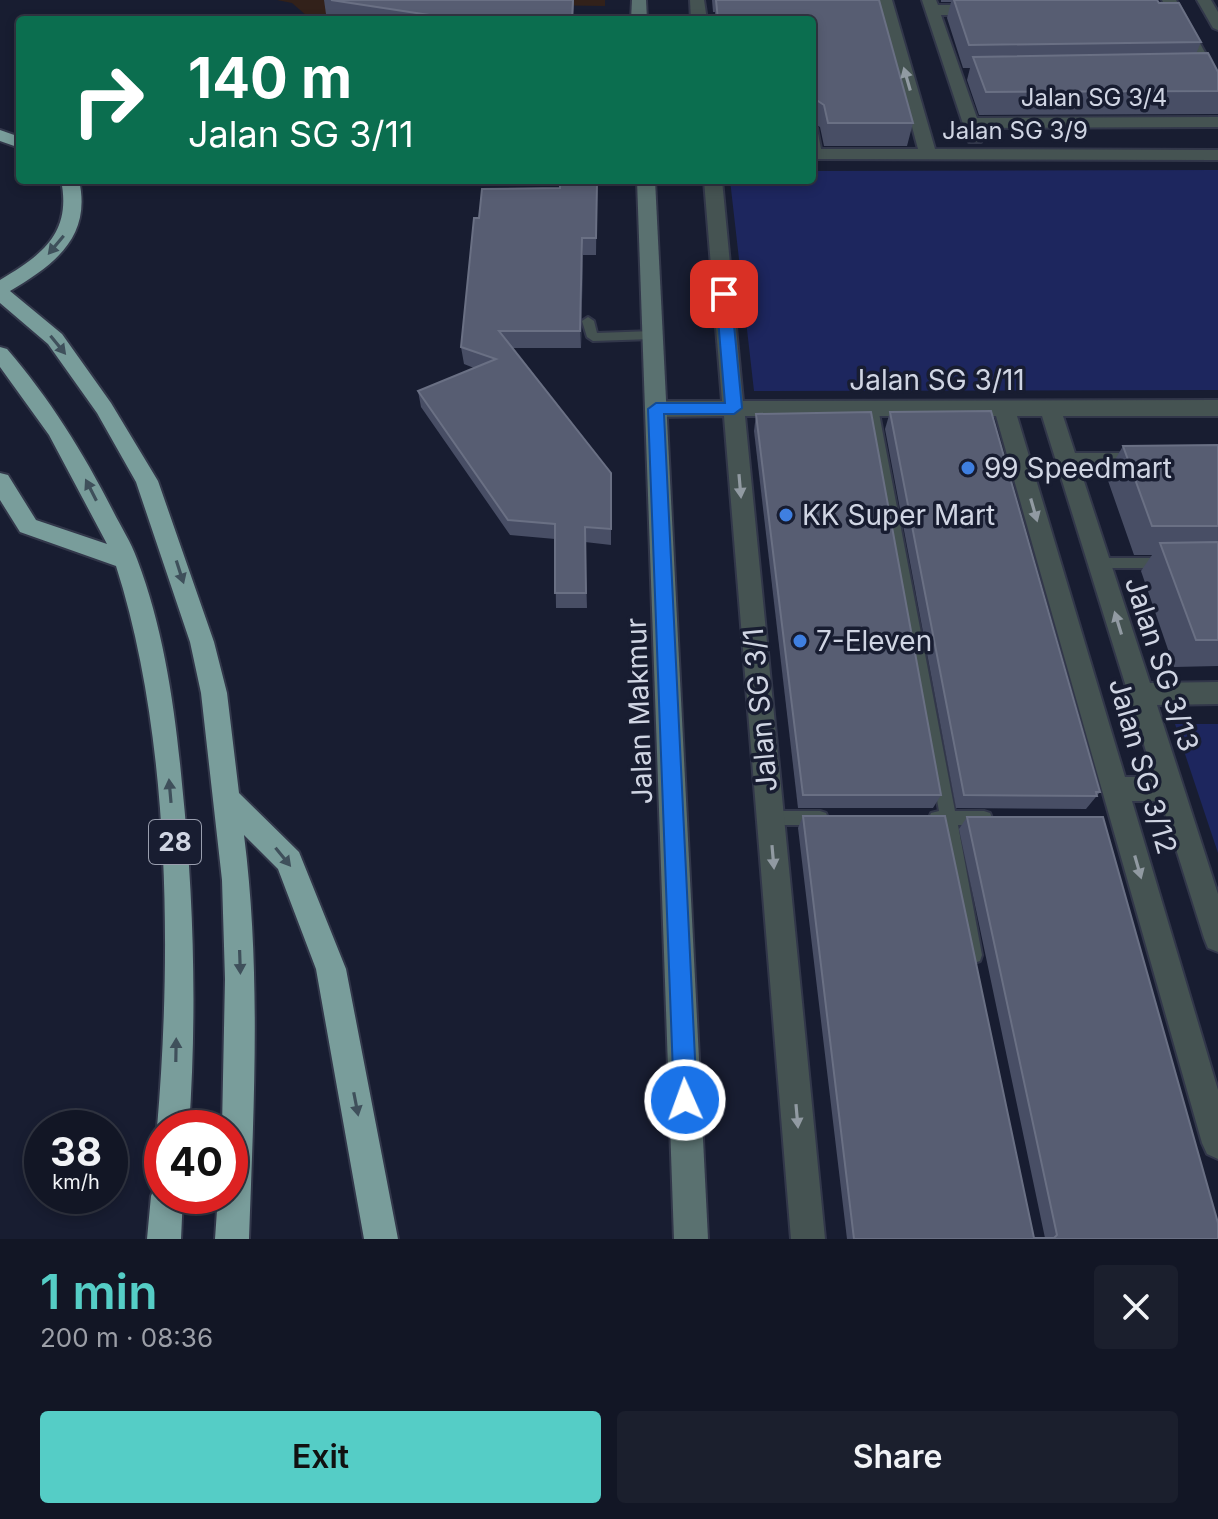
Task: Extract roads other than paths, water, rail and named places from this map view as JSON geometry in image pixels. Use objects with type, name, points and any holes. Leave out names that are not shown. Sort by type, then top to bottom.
[{"type":"highway","points":[[0,290],[33,268],[56,247],[73,222],[76,200],[71,184]]},
{"type":"highway","name":"28","points":[[0,290],[55,339],[104,408],[147,481],[202,642],[214,693],[229,801],[240,979],[239,1103],[232,1239]]},
{"type":"highway","name":"28","points":[[0,354],[32,390],[67,444],[126,560],[150,649],[163,713],[179,894],[173,1110]]},
{"type":"highway","points":[[0,481],[28,526],[126,560]]},
{"type":"highway","points":[[229,801],[289,861],[331,969],[381,1239]]},
{"type":"highway","points":[[164,1239],[166,1214]]},
{"type":"street","points":[[1204,0],[1216,18]]},
{"type":"street","points":[[981,154],[971,123],[962,74],[930,5],[993,10]]},
{"type":"street","points":[[1168,7],[1199,71],[1218,91]]},
{"type":"street","points":[[884,11],[928,154]]},
{"type":"street","name":"Jalan SG 3/4","points":[[971,123],[1218,122]]},
{"type":"street","name":"Jalan SG 3/9","points":[[816,154],[1218,155]]},
{"type":"street","name":"Jalan Makmur","points":[[646,184],[691,1239]]},
{"type":"street","name":"Jalan SG 3/1","points":[[713,184],[808,1239]]},
{"type":"street","name":"Jalan SG 3/12","points":[[1004,408],[1116,789],[1117,819],[1218,1143]]},
{"type":"street","name":"Jalan SG 3/13","points":[[1050,408],[1218,938]]},
{"type":"street","name":"Jalan SG 3/11","points":[[656,409],[1218,408]]},
{"type":"street","points":[[1066,461],[1173,461]]},
{"type":"street","points":[[1140,694],[1218,693]]},
{"type":"street","points":[[1116,789],[1171,789]]},
{"type":"lane","points":[[588,321],[593,337],[653,335]]},
{"type":"lane","points":[[872,408],[946,818],[978,974]]},
{"type":"lane","points":[[1099,563],[1188,563]]},
{"type":"lane","points":[[770,818],[843,818]]},
{"type":"lane","points":[[917,818],[1006,819]]},
{"type":"place","name":"99 Speedmart","points":[[968,468]]},
{"type":"place","name":"KK Super Mart","points":[[786,515]]},
{"type":"place","name":"7-Eleven","points":[[800,641]]}]
